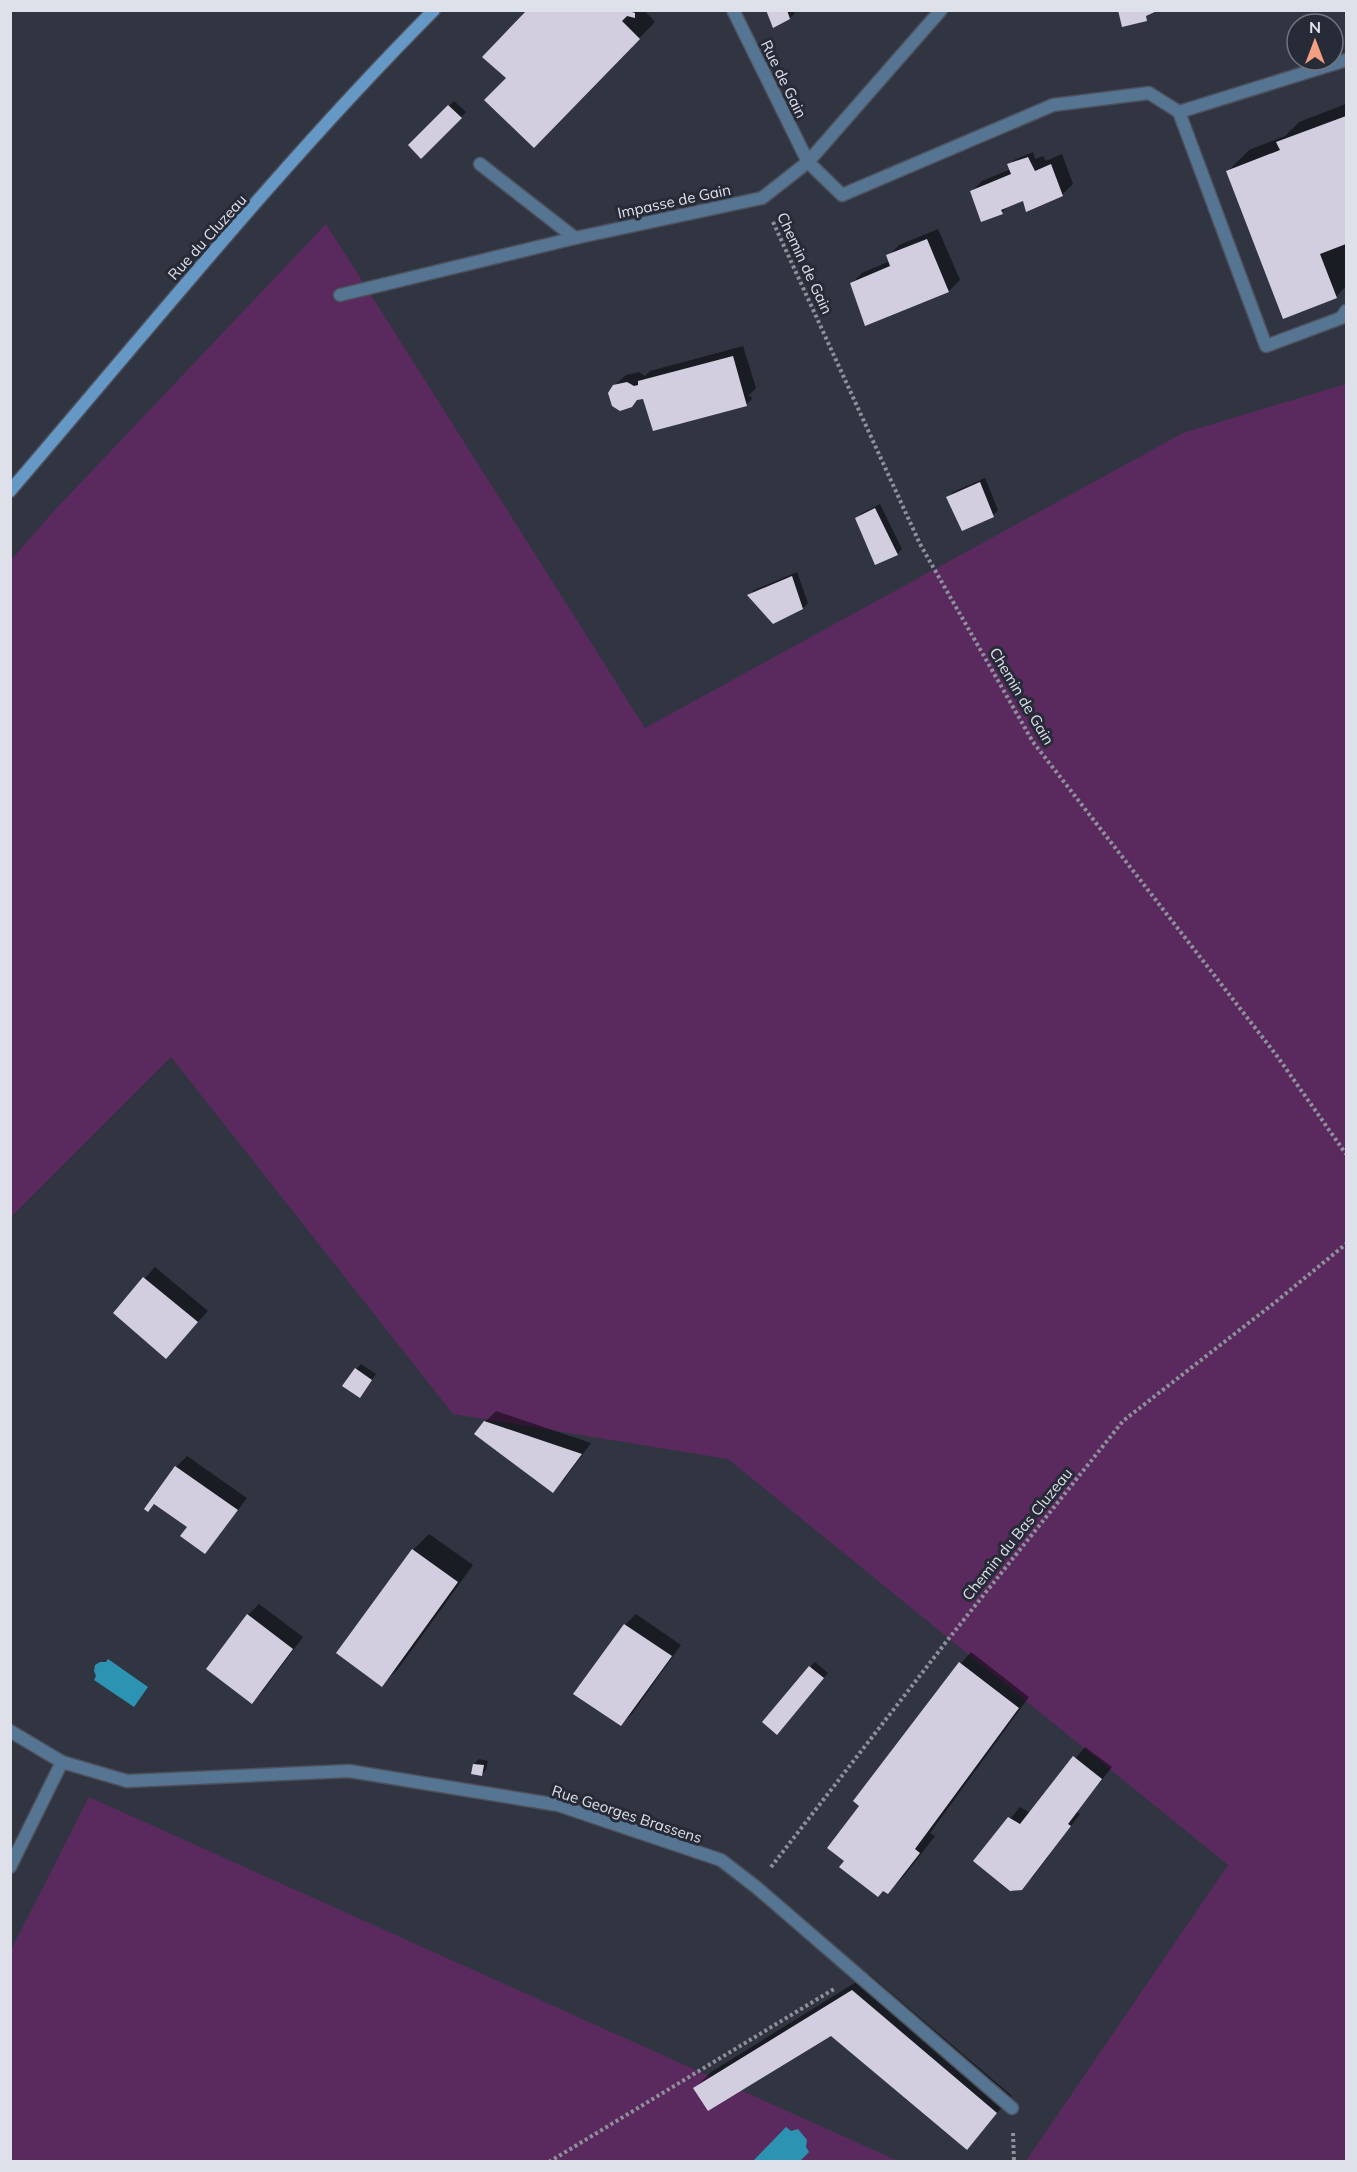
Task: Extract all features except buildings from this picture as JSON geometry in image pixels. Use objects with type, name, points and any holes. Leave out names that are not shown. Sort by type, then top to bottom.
[{"type":"main road","name":"Rue du Cluzeau","points":[[10,491],[187,281],[387,57],[434,10]]},
{"type":"street","name":"Rue de Gain","points":[[733,10],[807,162]]},
{"type":"street","name":"Impasse de Gain","points":[[340,295],[575,238],[762,198],[807,162],[941,10]]},
{"type":"street","points":[[1179,112],[1347,60]]},
{"type":"street","points":[[807,162],[842,195],[1053,105],[1149,93],[1179,112],[1266,346],[1341,318],[1347,312]]},
{"type":"street","points":[[480,164],[575,238]]},
{"type":"street","name":"Rue Georges Brassens","points":[[10,1731],[62,1762],[127,1781],[349,1771],[558,1804],[721,1860],[756,1887],[1012,2108]]},
{"type":"street","points":[[10,1867],[62,1762]]},
{"type":"path","name":"Chemin de Gain","points":[[762,198],[920,544],[1033,742],[1277,1056],[1347,1154]]},
{"type":"path","name":"Chemin du Bas Cluzeau","points":[[756,1887],[950,1637],[1123,1421],[1347,1244]]},
{"type":"path","points":[[549,2162],[857,1974]]},
{"type":"shaded area","points":[[326,224],[645,728],[1183,433],[1346,384],[1346,2161],[1026,2161],[1228,1865],[728,1459],[453,1414],[171,1057],[11,1217],[11,560],[53,512]]},
{"type":"shaded area","points":[[89,1797],[898,2161],[11,2161],[10,1952]]},
{"type":"water","points":[[108,1659],[148,1687],[134,1707],[94,1680],[95,1665],[106,1662]]},
{"type":"water","points":[[786,2127],[791,2131],[798,2129],[807,2140],[806,2147],[809,2152],[800,2161],[753,2161]]}]
